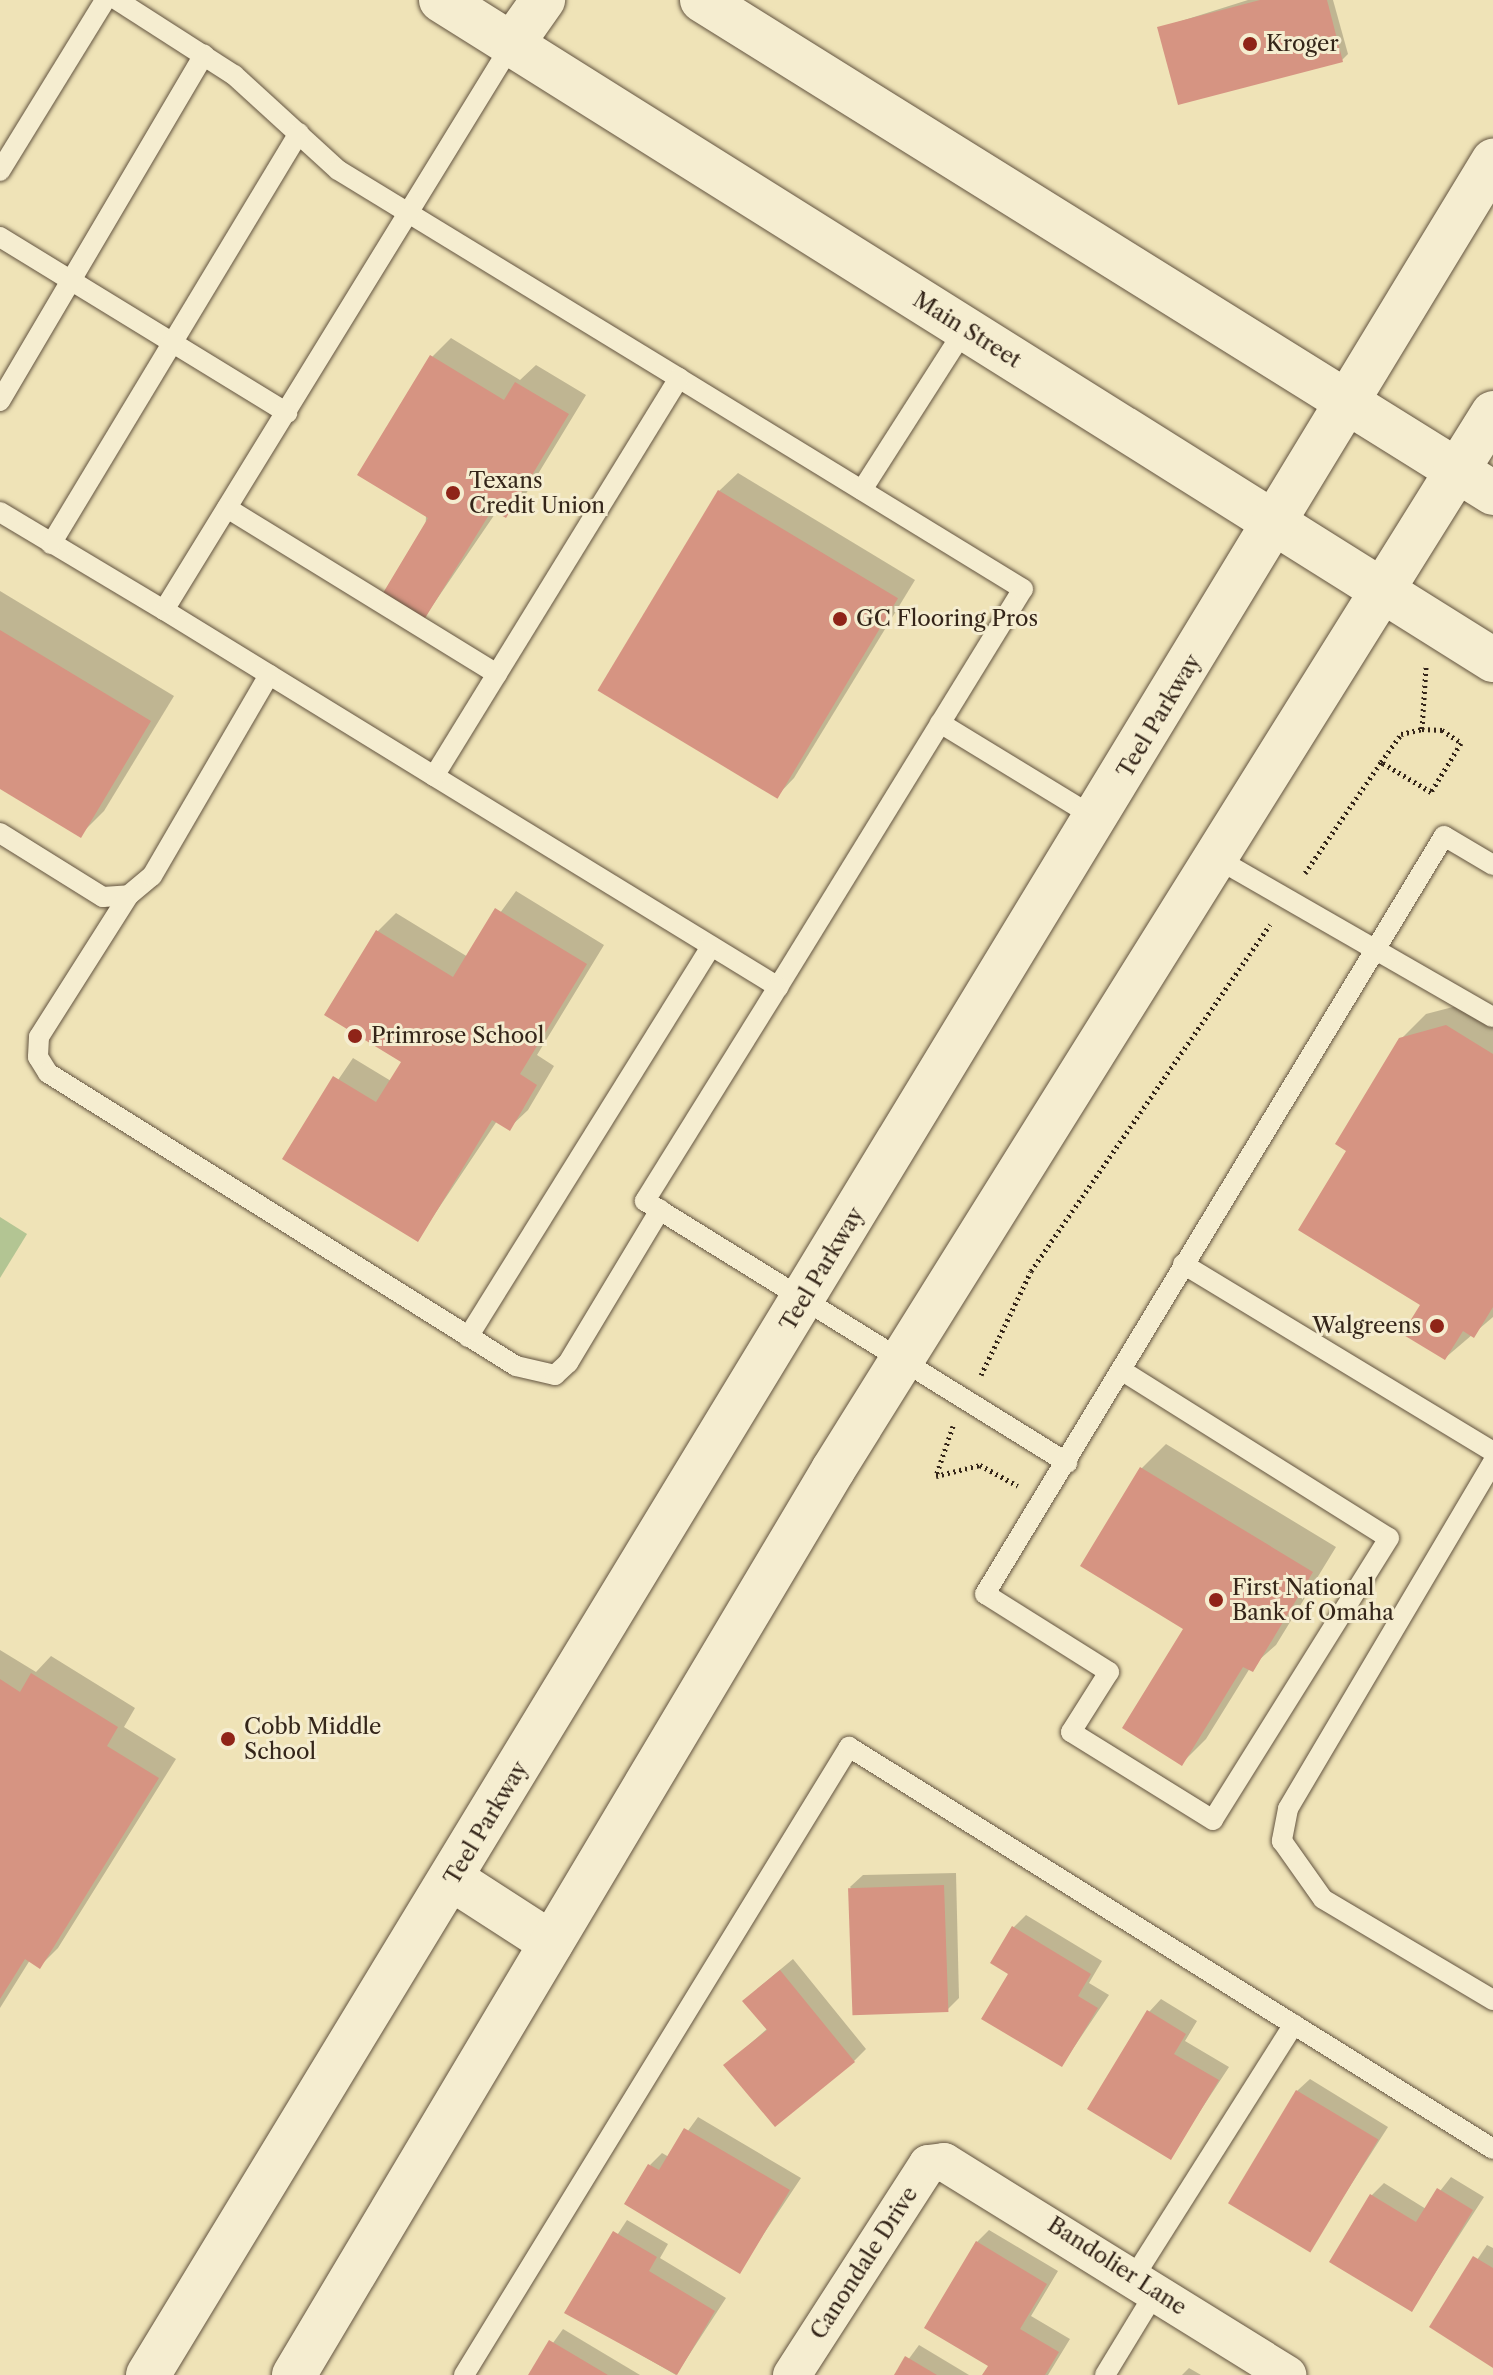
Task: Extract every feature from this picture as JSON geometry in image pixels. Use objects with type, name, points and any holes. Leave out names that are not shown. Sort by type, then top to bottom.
[{"type":"main road","name":"Main Street","points":[[441,0],[1493,660]]},
{"type":"main road","points":[[512,44],[543,0]]},
{"type":"main road","points":[[702,0],[1476,482]]},
{"type":"main road","name":"Teel Parkway","points":[[148,2375],[1097,819],[1493,161]]},
{"type":"main road","points":[[294,2375],[902,1359],[1381,590],[1476,482],[1493,413]]},
{"type":"main road","points":[[452,1879],[551,1943]]},
{"type":"street","name":"Bandolier Lane","points":[[944,2162],[1287,2375]]},
{"type":"street","name":"Canondale Drive","points":[[792,2375],[928,2164],[944,2162]]},
{"type":"lane","points":[[0,171],[105,0]]},
{"type":"lane","points":[[117,0],[204,55],[299,133],[338,170],[1023,589],[645,1201],[1067,1463]]},
{"type":"lane","points":[[164,610],[512,44]]},
{"type":"lane","points":[[0,401],[204,55]]},
{"type":"lane","points":[[51,544],[299,133]]},
{"type":"lane","points":[[0,237],[287,413]]},
{"type":"lane","points":[[862,490],[965,329]]},
{"type":"lane","points":[[434,776],[679,378]]},
{"type":"lane","points":[[227,508],[497,674]]},
{"type":"lane","points":[[0,512],[778,987]]},
{"type":"lane","points":[[269,675],[152,876],[129,895],[39,1037],[38,1057],[48,1073],[468,1337],[536,1376],[555,1375],[660,1210]]},
{"type":"lane","points":[[940,723],[1097,819]]},
{"type":"lane","points":[[0,833],[103,897],[129,895]]},
{"type":"lane","points":[[1121,1370],[1389,1538],[1213,1820],[1071,1732],[1109,1672],[985,1594],[1444,836],[1493,865]]},
{"type":"lane","points":[[1216,858],[1493,1017]]},
{"type":"lane","points":[[468,1337],[711,946]]},
{"type":"lane","points":[[1183,1264],[1493,1452]]},
{"type":"lane","points":[[1493,1462],[1288,1809],[1282,1841],[1296,1870],[1323,1899],[1493,2000]]},
{"type":"lane","points":[[464,2375],[849,1747],[1493,2149]]},
{"type":"lane","points":[[1105,2375],[1145,2284],[1294,2024]]},
{"type":"path","points":[[1422,729],[1427,662]]},
{"type":"path","points":[[1043,1501],[980,1465],[936,1476],[967,1399],[1031,1271],[1381,762],[1401,734],[1422,729],[1442,730],[1461,743],[1431,792],[1381,762]]},
{"type":"green space","points":[[0,1217],[27,1234],[0,1278]]},
{"type":"building","name":"Kroger","points":[[1260,0],[1327,0],[1343,62],[1178,105],[1157,27]]},
{"type":"building","name":"Texans Credit Union","points":[[430,355],[504,400],[515,382],[569,414],[506,518],[492,510],[422,623],[380,598],[428,518],[357,475]]},
{"type":"building","points":[[718,490],[898,598],[777,799],[597,691]]},
{"type":"building","points":[[0,630],[151,721],[81,838],[0,789]]},
{"type":"building","points":[[495,908],[587,964],[520,1074],[537,1085],[510,1131],[492,1120],[418,1242],[282,1159],[333,1076],[376,1102],[401,1062],[324,1015],[376,930],[453,977]]},
{"type":"building","name":"Walgreens","points":[[1446,1025],[1493,1054],[1493,1307],[1474,1338],[1463,1331],[1445,1360],[1402,1334],[1420,1305],[1298,1230],[1346,1151],[1335,1144],[1399,1038]]},
{"type":"building","name":"First National Bank of Omaha","points":[[1140,1467],[1313,1572],[1253,1672],[1243,1667],[1182,1766],[1122,1728],[1183,1629],[1080,1566]]},
{"type":"building","points":[[31,1673],[118,1727],[107,1746],[159,1778],[40,1969],[25,1959],[0,1999],[0,1679],[20,1692]]},
{"type":"building","points":[[944,1885],[948,2012],[852,2015],[848,1888]]},
{"type":"building","points":[[1012,1926],[1091,1974],[1078,1996],[1098,2008],[1062,2067],[981,2019],[1008,1974],[990,1963]]},
{"type":"building","points":[[780,1970],[855,2062],[775,2127],[723,2065],[767,2030],[742,2001]]},
{"type":"building","points":[[1147,2010],[1186,2034],[1174,2054],[1219,2080],[1171,2160],[1087,2109]]},
{"type":"building","points":[[1296,2090],[1378,2139],[1310,2253],[1228,2203]]},
{"type":"building","points":[[684,2128],[790,2190],[740,2274],[624,2204],[648,2164],[659,2170]]},
{"type":"building","points":[[1437,2188],[1473,2210],[1412,2312],[1329,2262],[1370,2194],[1416,2222]]},
{"type":"building","points":[[613,2231],[657,2257],[649,2271],[715,2311],[677,2375],[564,2313]]},
{"type":"building","points":[[976,2241],[1047,2284],[1020,2329],[1059,2352],[1045,2375],[982,2375],[988,2366],[924,2328]]},
{"type":"building","points":[[1473,2256],[1493,2268],[1493,2368],[1429,2327]]},
{"type":"building","points":[[549,2340],[608,2375],[528,2375]]},
{"type":"building","points":[[905,2356],[937,2375],[894,2375]]},
{"type":"place","name":"Kroger","points":[[1250,44]]},
{"type":"place","name":"Texans Credit Union","points":[[453,493]]},
{"type":"place","name":"GC Flooring Pros","points":[[840,619]]},
{"type":"place","name":"Primrose School","points":[[355,1036]]},
{"type":"place","name":"Walgreens","points":[[1437,1326]]},
{"type":"place","name":"First National Bank of Omaha","points":[[1216,1600]]},
{"type":"place","name":"Cobb Middle School","points":[[228,1739]]}]
